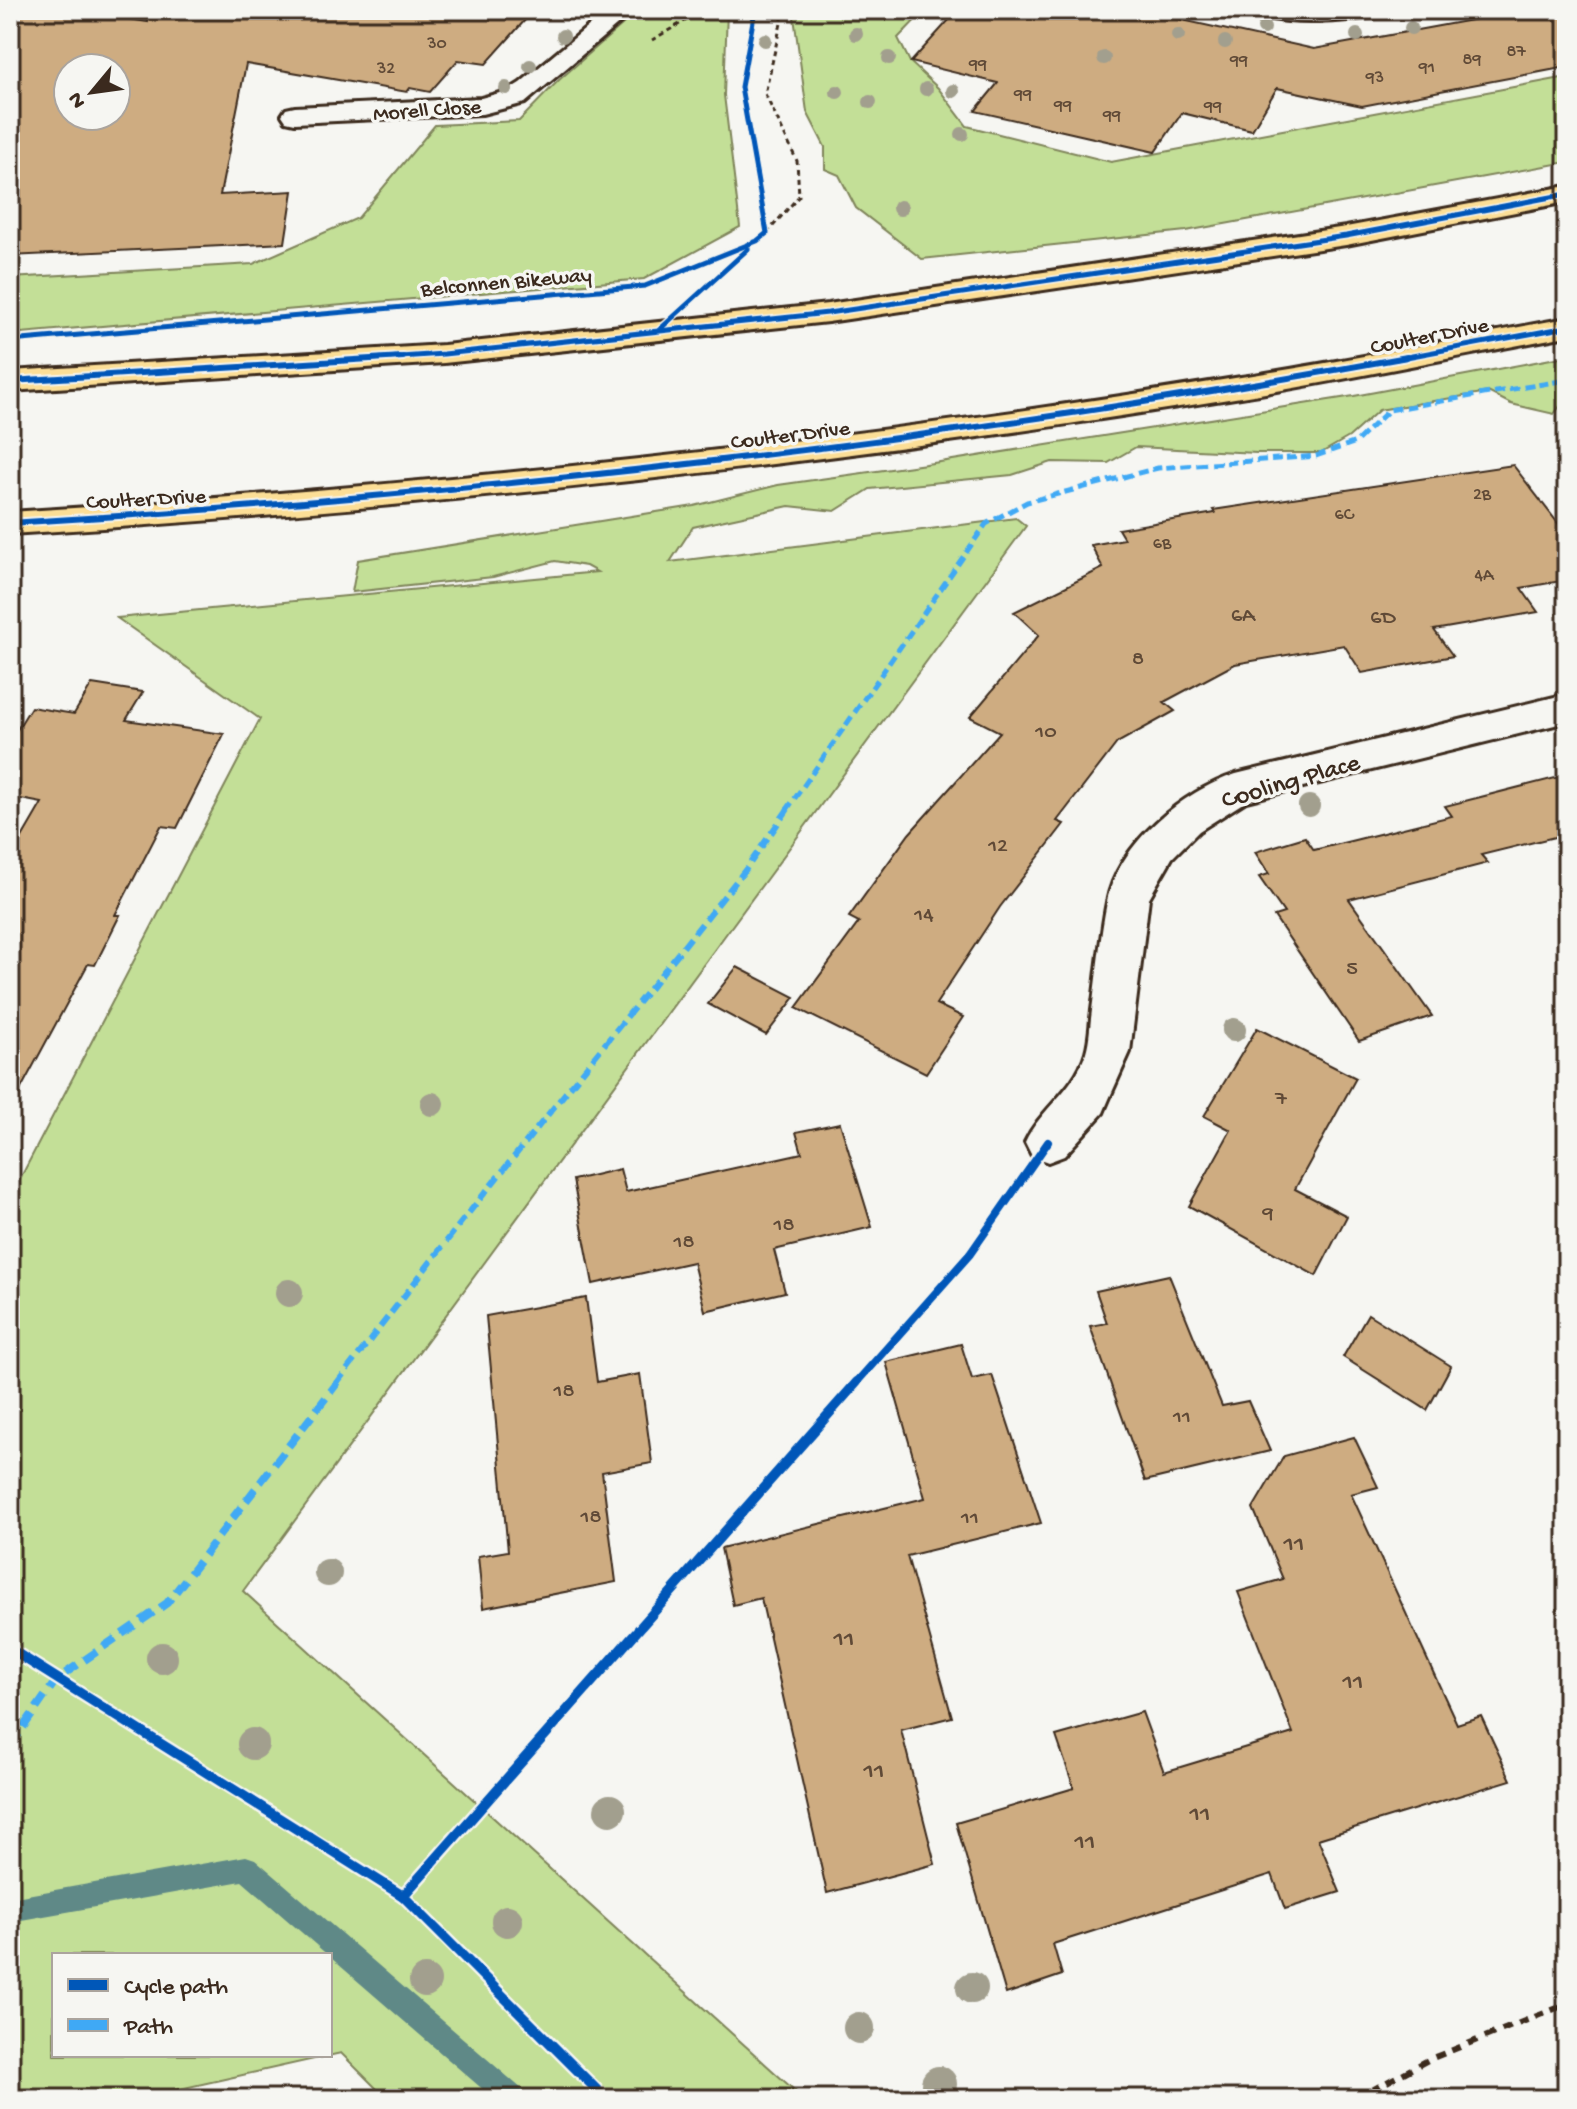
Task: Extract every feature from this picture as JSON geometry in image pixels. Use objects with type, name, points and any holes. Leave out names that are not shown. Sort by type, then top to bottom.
[{"type":"main road","points":[[10,381],[444,354],[828,313],[1346,236],[1567,194]]},
{"type":"main road","name":"Coulter Drive","points":[[10,523],[225,510],[489,487],[878,441],[1242,387],[1567,327]]},
{"type":"street","name":"Morell Close","points":[[295,115],[482,106],[516,97],[623,10]]},
{"type":"street","points":[[1261,10],[1314,17],[1375,10]]},
{"type":"street","name":"Cooling Place","points":[[1048,1142],[1087,1099],[1108,1052],[1128,898],[1136,875],[1166,834],[1210,801],[1236,789],[1567,708]]},
{"type":"path","points":[[757,241],[799,196],[797,161],[765,94],[784,10]]},
{"type":"path","points":[[765,218],[767,233]]},
{"type":"path","points":[[1355,2099],[1430,2059],[1567,2004]]},
{"type":"green space","points":[[639,10],[651,10],[646,19],[656,10],[727,10],[724,95],[740,227],[644,279],[10,334],[10,278],[253,264],[358,218],[435,125],[519,121],[559,80]]},
{"type":"green space","points":[[797,10],[925,10],[898,38],[910,62],[938,88],[967,126],[1111,162],[1567,77],[1567,162],[1186,231],[922,259],[856,208],[839,175],[825,169],[825,147],[807,112],[794,17]]},
{"type":"green space","points":[[1567,356],[1567,397],[1554,414],[1511,404],[1488,392],[1379,410],[1349,437],[1321,453],[1136,447],[1108,463],[1052,462],[1012,475],[870,489],[835,511],[789,506],[693,527],[670,562],[1016,518],[1026,526],[243,1591],[804,2099],[387,2099],[341,2053],[332,2055],[332,1953],[52,1953],[52,2057],[323,2057],[135,2099],[10,2099],[10,1198],[260,719],[117,618],[597,572],[586,566],[555,561],[493,577],[352,592],[358,560],[694,506],[778,485],[1354,396]]},
{"type":"building","points":[[10,10],[74,10],[148,22],[149,10],[534,10],[486,64],[458,60],[430,92],[410,88],[407,92],[246,64],[220,195],[293,191],[285,243],[10,256]]},
{"type":"building","points":[[958,10],[1137,10],[1314,49],[1526,10],[1567,10],[1567,67],[1362,106],[1277,88],[1252,130],[1182,113],[1155,152],[975,111],[998,83],[911,62]]},
{"type":"building","points":[[1513,465],[1567,535],[1567,580],[1521,588],[1538,612],[1434,630],[1453,656],[1362,673],[1344,645],[1235,664],[1164,702],[1175,711],[1117,743],[1057,821],[1064,824],[1000,907],[936,1004],[963,1017],[926,1073],[796,1008],[859,922],[849,917],[909,834],[1000,732],[970,717],[1039,635],[1014,612],[1103,568],[1091,545],[1124,539],[1118,529],[1215,513],[1213,510]]},
{"type":"building","points":[[92,684],[143,692],[126,720],[224,734],[177,828],[161,826],[115,915],[120,915],[95,965],[88,964],[10,1109],[10,858],[42,803],[10,797],[10,741],[31,707],[74,714]]},
{"type":"building","points":[[1567,775],[1567,834],[1481,855],[1488,863],[1349,899],[1432,1016],[1359,1041],[1274,916],[1284,913],[1259,877],[1269,874],[1255,852],[1305,837],[1314,850],[1452,816],[1445,806]]},
{"type":"building","points":[[737,967],[795,997],[766,1035],[708,1004]]},
{"type":"building","points":[[1257,1028],[1356,1078],[1295,1189],[1347,1216],[1316,1276],[1189,1206],[1231,1130],[1204,1116]]},
{"type":"building","points":[[840,1123],[872,1227],[774,1250],[785,1292],[705,1311],[693,1262],[593,1284],[573,1180],[620,1169],[626,1192],[802,1153],[796,1132]]},
{"type":"building","points":[[1169,1275],[1222,1406],[1248,1401],[1270,1451],[1145,1481],[1090,1326],[1107,1323],[1096,1291]]},
{"type":"building","points":[[586,1298],[597,1382],[640,1374],[652,1463],[602,1472],[616,1582],[483,1608],[478,1556],[508,1551],[486,1316]]},
{"type":"building","points":[[1368,1314],[1451,1366],[1427,1410],[1343,1357]]},
{"type":"building","points":[[961,1344],[972,1379],[992,1375],[1041,1523],[907,1556],[952,1717],[901,1730],[935,1864],[827,1893],[761,1598],[733,1605],[721,1548],[925,1498],[886,1362]]},
{"type":"building","points":[[1354,1437],[1378,1487],[1351,1494],[1457,1724],[1481,1716],[1511,1780],[1318,1839],[1340,1892],[1285,1909],[1272,1874],[1053,1944],[1062,1975],[1006,1994],[956,1823],[1074,1788],[1056,1736],[1142,1712],[1164,1772],[1293,1733],[1238,1592],[1283,1579],[1253,1508],[1284,1456]]},
{"type":"waterway","points":[[10,1910],[246,1868],[514,2099]]},
{"type":"marked path","points":[[10,1746],[57,1679],[167,1603],[463,1220],[746,869],[986,524],[1027,502],[1158,468],[1316,456],[1356,442],[1389,410],[1567,380]]},
{"type":"cycle path","name":"Belconnen Bikeway","points":[[10,341],[645,286],[757,241],[767,233],[741,87],[755,10]]},
{"type":"cycle path","points":[[10,381],[444,354],[828,313],[1346,236],[1567,194]]},
{"type":"cycle path","points":[[659,330],[748,249]]},
{"type":"cycle path","points":[[10,523],[225,510],[489,487],[878,441],[1242,387],[1567,327]]},
{"type":"cycle path","points":[[403,1896],[970,1254],[1048,1142]]},
{"type":"cycle path","points":[[10,1649],[403,1896],[606,2099]]}]
